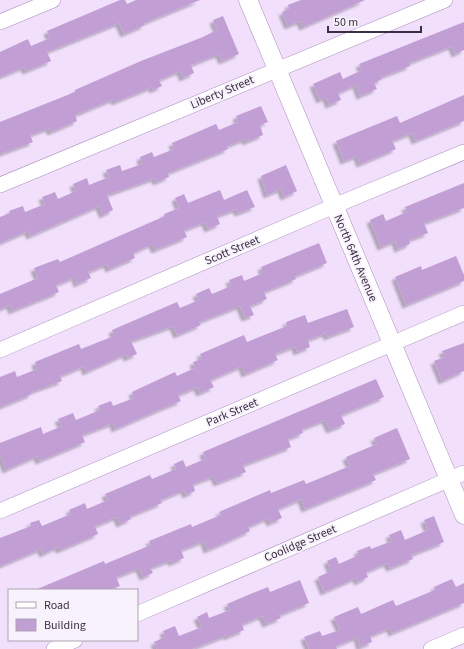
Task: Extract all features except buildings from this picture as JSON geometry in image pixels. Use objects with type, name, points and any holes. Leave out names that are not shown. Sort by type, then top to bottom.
[{"type":"street","points":[[0,22],[53,0]]},
{"type":"street","name":"North 64th Avenue","points":[[248,0],[392,343],[456,476],[464,515]]},
{"type":"street","name":"Liberty Street","points":[[0,185],[445,0]]},
{"type":"street","name":"Scott Street","points":[[0,350],[334,206],[464,152]]},
{"type":"street","name":"Park Street","points":[[0,511],[464,313]]},
{"type":"street","name":"Coolidge Street","points":[[138,614],[456,476]]},
{"type":"street","points":[[431,649],[464,635]]},
{"type":"street","points":[[54,649],[73,641]]}]
